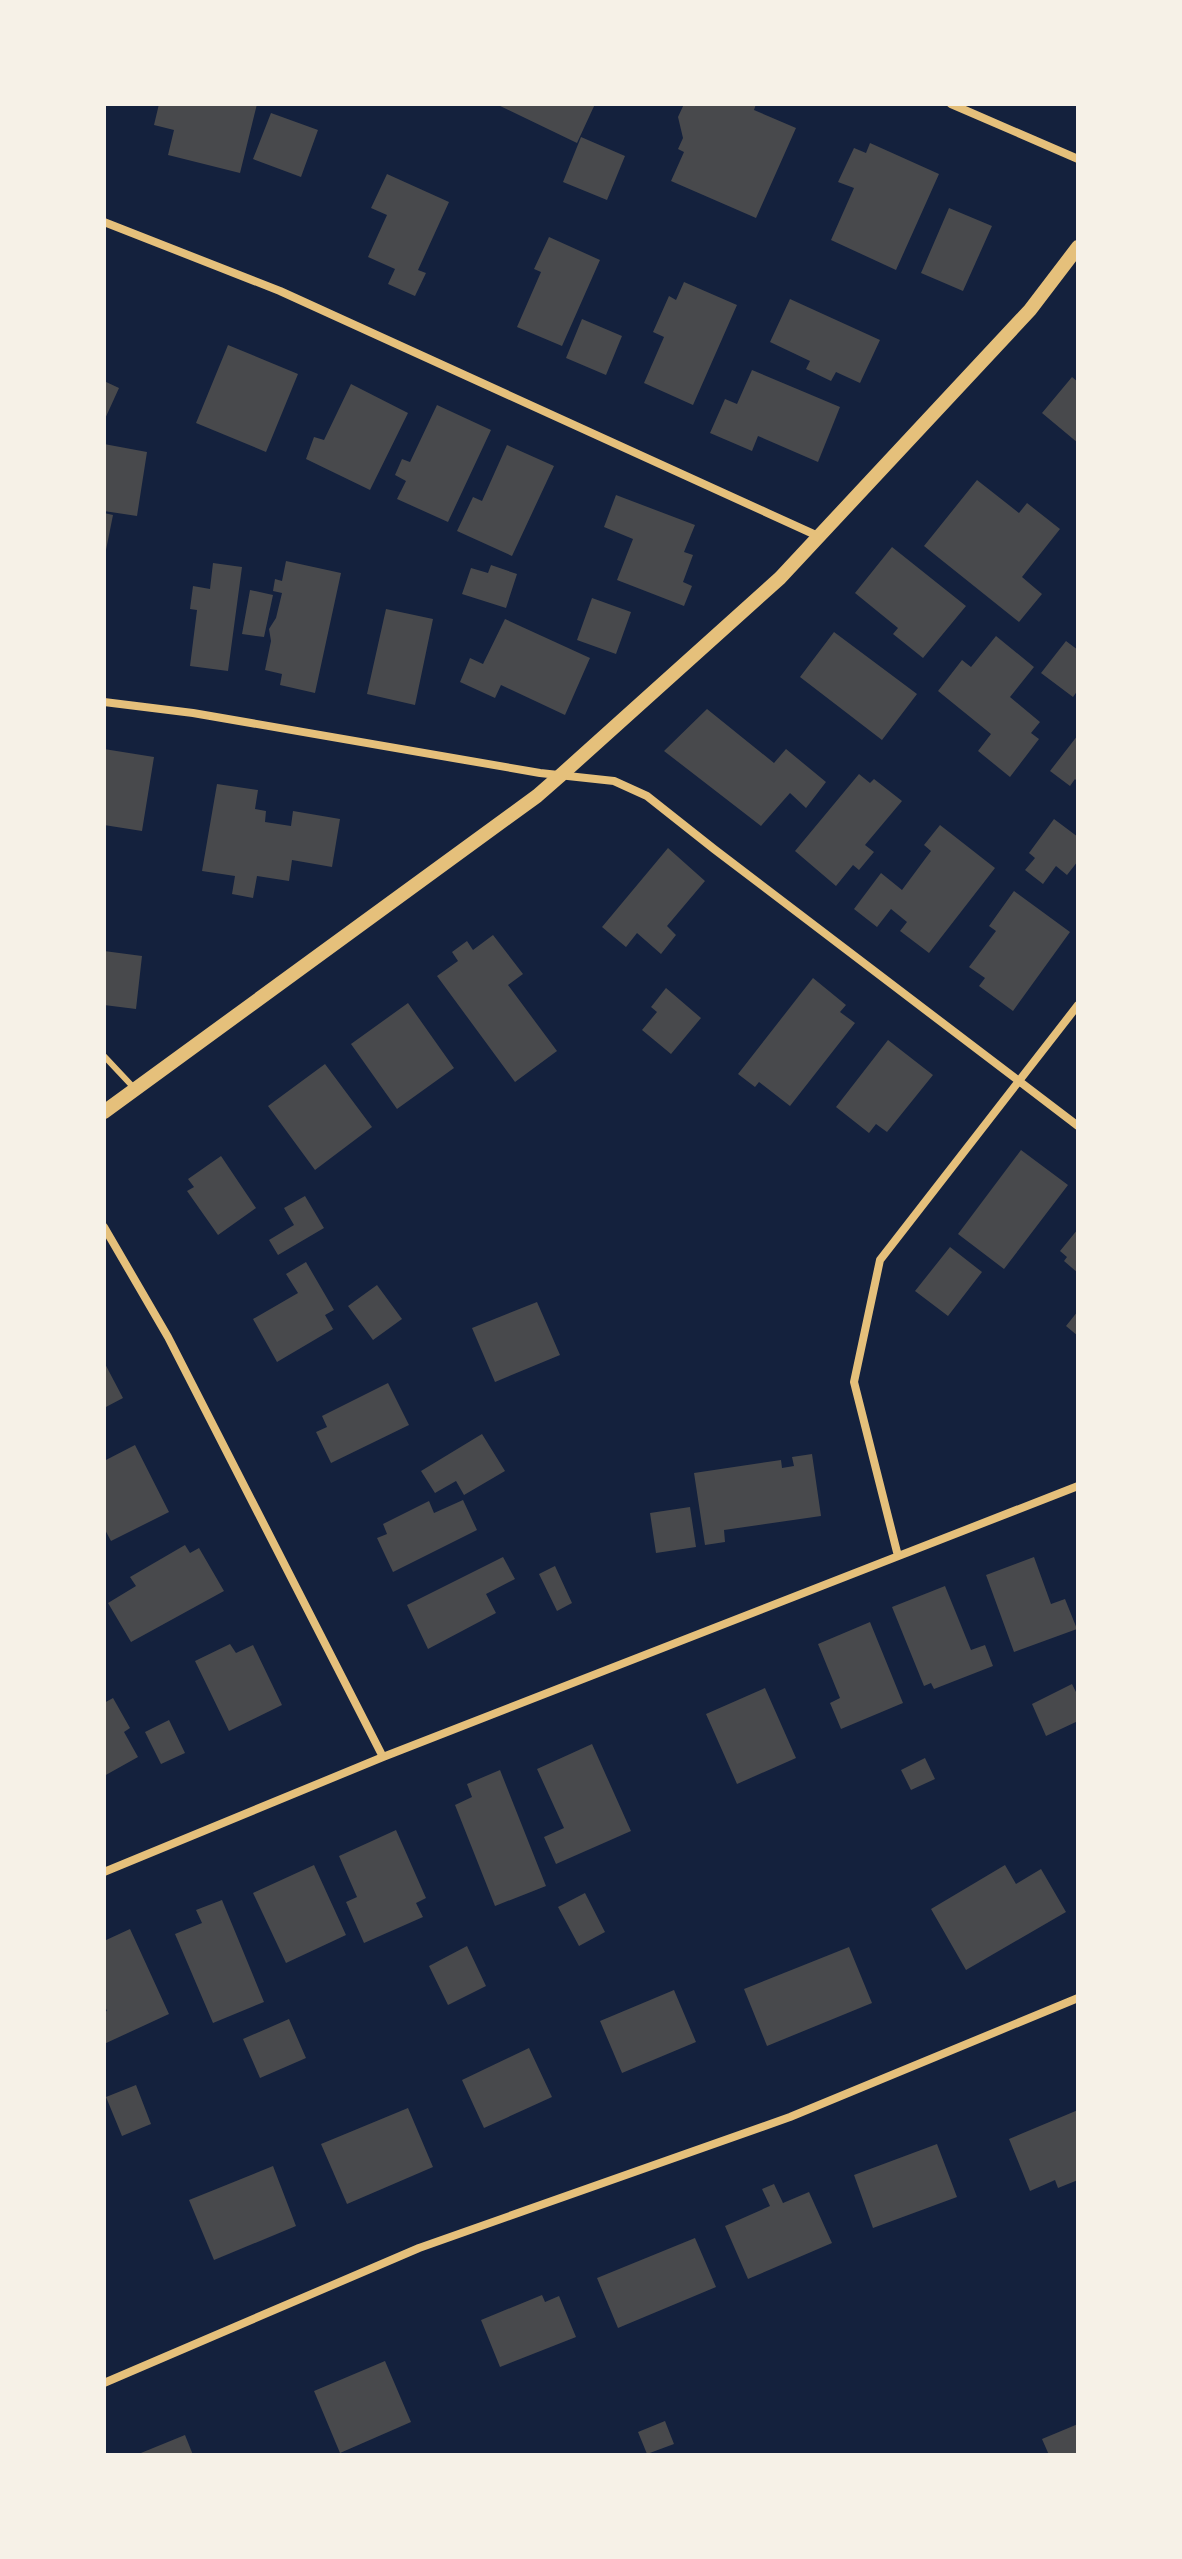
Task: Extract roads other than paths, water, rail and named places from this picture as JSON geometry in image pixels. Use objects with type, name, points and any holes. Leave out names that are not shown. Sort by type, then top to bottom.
[{"type":"street","points":[[951,104],[1078,159]]},
{"type":"street","points":[[104,222],[280,291],[818,536]]},
{"type":"street","points":[[104,1112],[537,796],[561,775],[780,578],[1030,310],[1078,247]]},
{"type":"street","points":[[104,702],[193,713],[561,775],[614,781],[647,796],[1078,1126]]},
{"type":"street","points":[[898,1556],[854,1382],[880,1260],[1078,1005]]},
{"type":"street","points":[[104,1227],[168,1337],[383,1757]]},
{"type":"street","points":[[104,1872],[383,1757],[1078,1486]]},
{"type":"street","points":[[104,2383],[419,2248],[790,2117],[1078,1998]]},
{"type":"lane","points":[[104,1056],[135,1089]]}]
